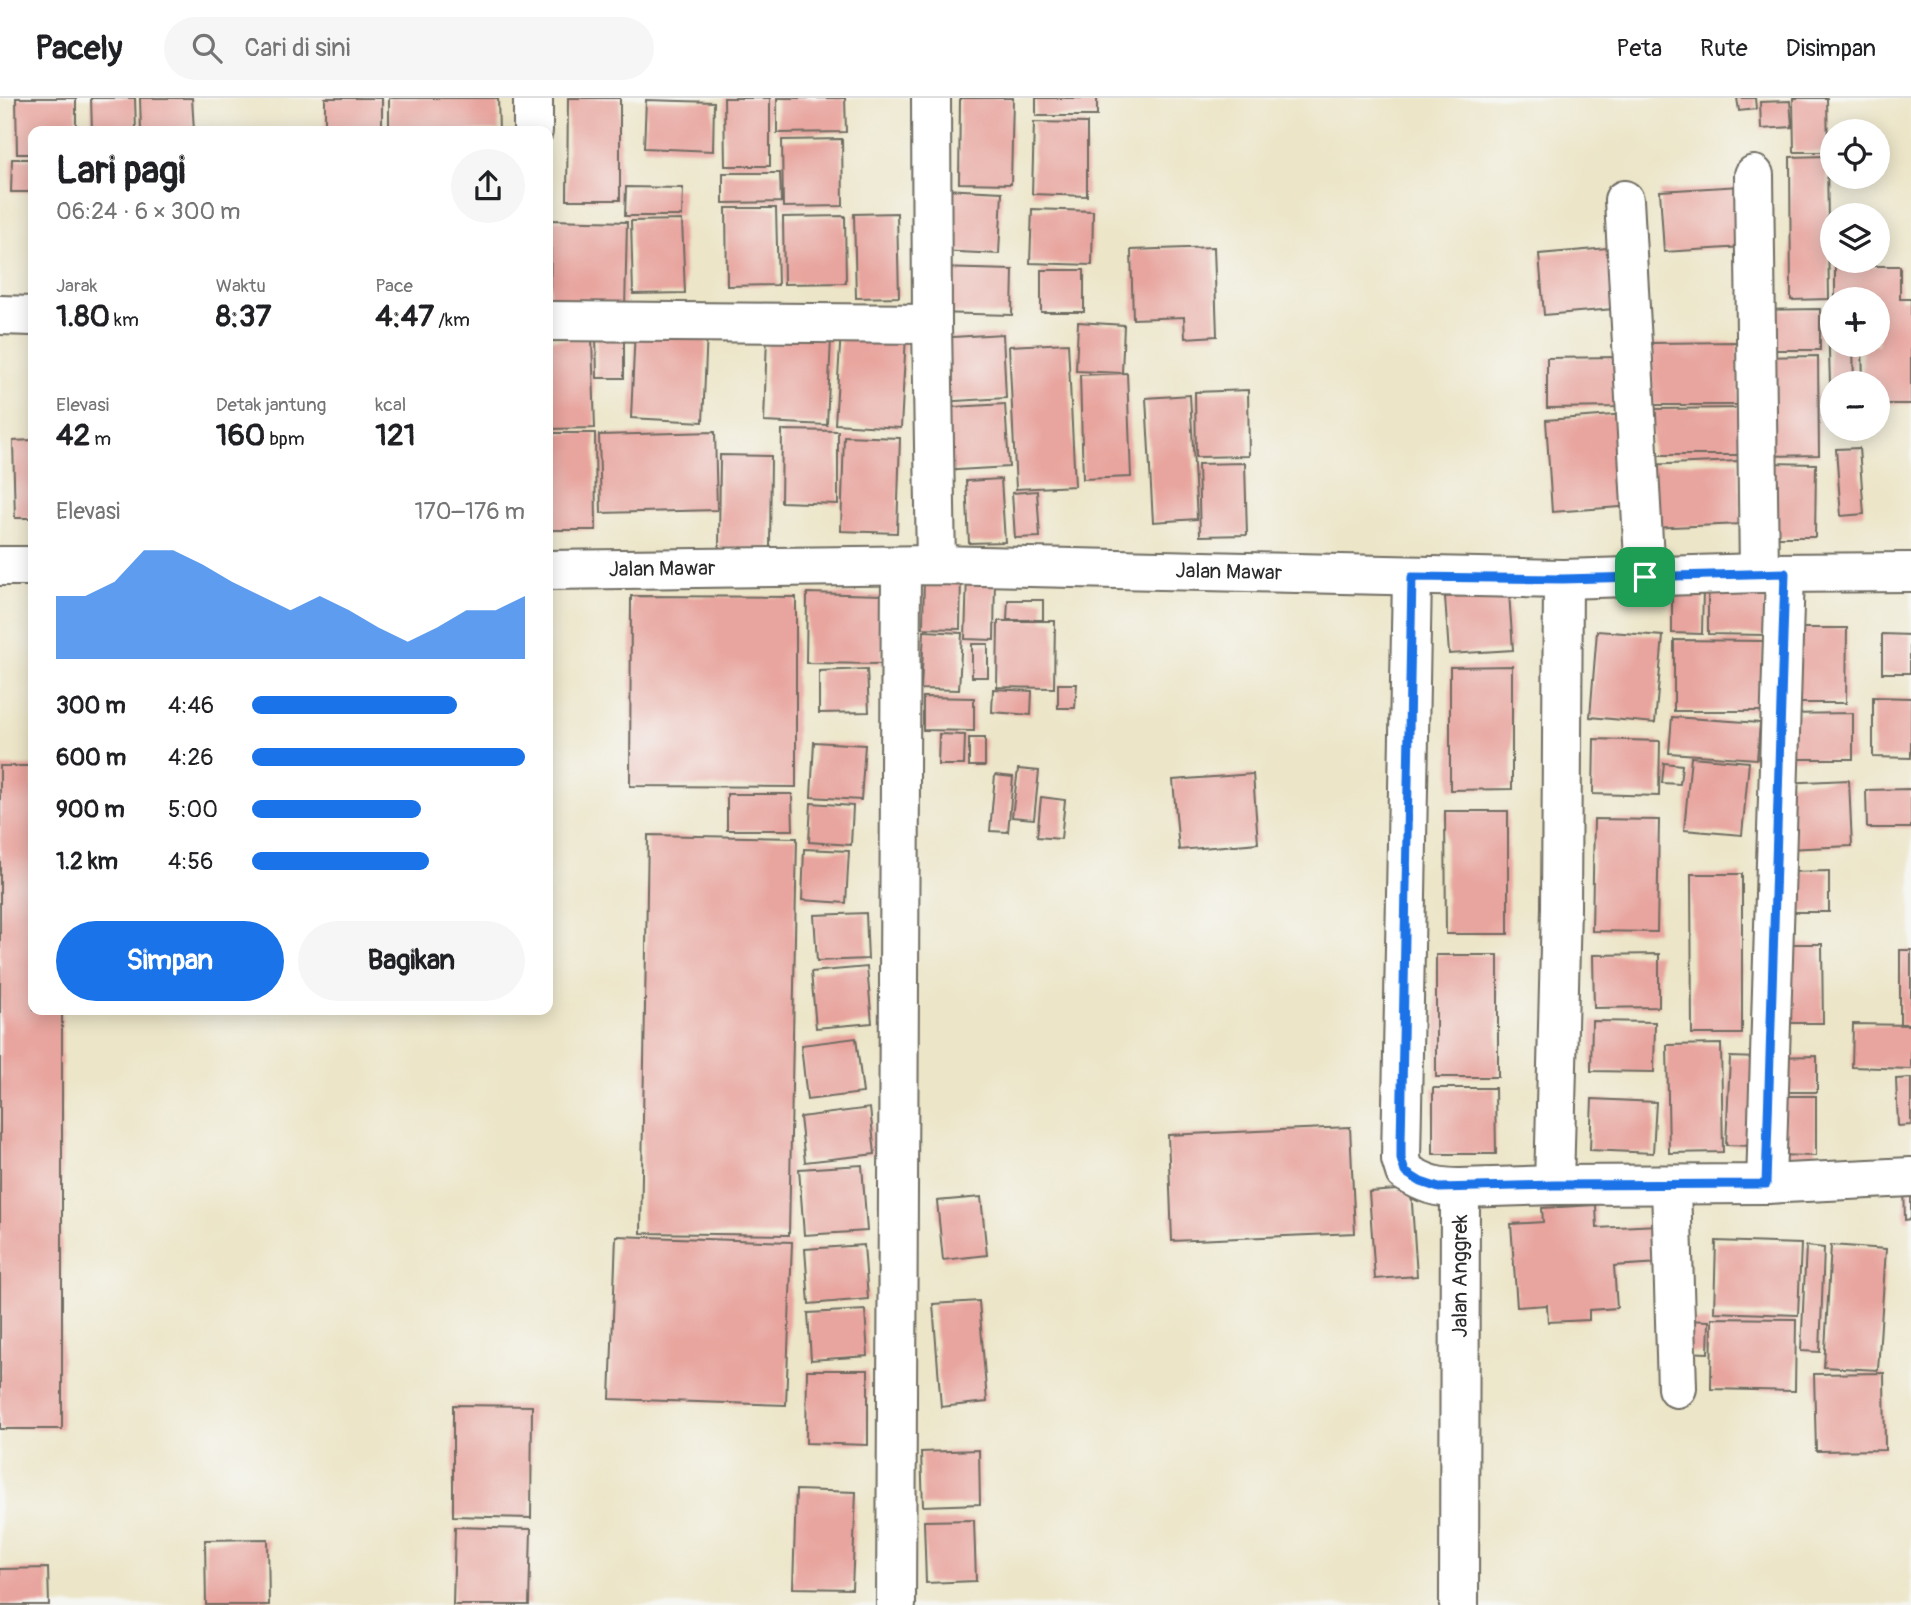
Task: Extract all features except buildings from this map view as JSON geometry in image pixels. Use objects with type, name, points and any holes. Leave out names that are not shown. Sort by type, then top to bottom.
[{"type":"street","points":[[533,98],[533,126]]},
{"type":"street","points":[[896,1605],[918,565],[932,324],[930,98]]},
{"type":"street","points":[[1754,175],[1772,573],[1766,1184]]},
{"type":"street","points":[[1624,200],[1645,577]]},
{"type":"street","points":[[0,315],[28,316]]},
{"type":"street","points":[[553,321],[932,324]]},
{"type":"street","name":"Jalan Mawar","points":[[553,570],[918,565],[1563,579],[1911,572]]},
{"type":"street","points":[[0,566],[28,566]]},
{"type":"street","points":[[1412,577],[1401,1159],[1405,1172],[1421,1182],[1439,1188],[1460,1188]]},
{"type":"street","points":[[1554,1185],[1562,906],[1563,579]]},
{"type":"street","name":"Jalan Anggrek","points":[[1459,1605],[1460,1188],[1766,1184],[1911,1177]]},
{"type":"street","points":[[1671,1186],[1677,1388]]},
{"type":"route","points":[[1785,573],[1766,1184],[1439,1188],[1421,1182],[1405,1172],[1401,1159],[1412,577],[1645,577],[1785,573]]}]
